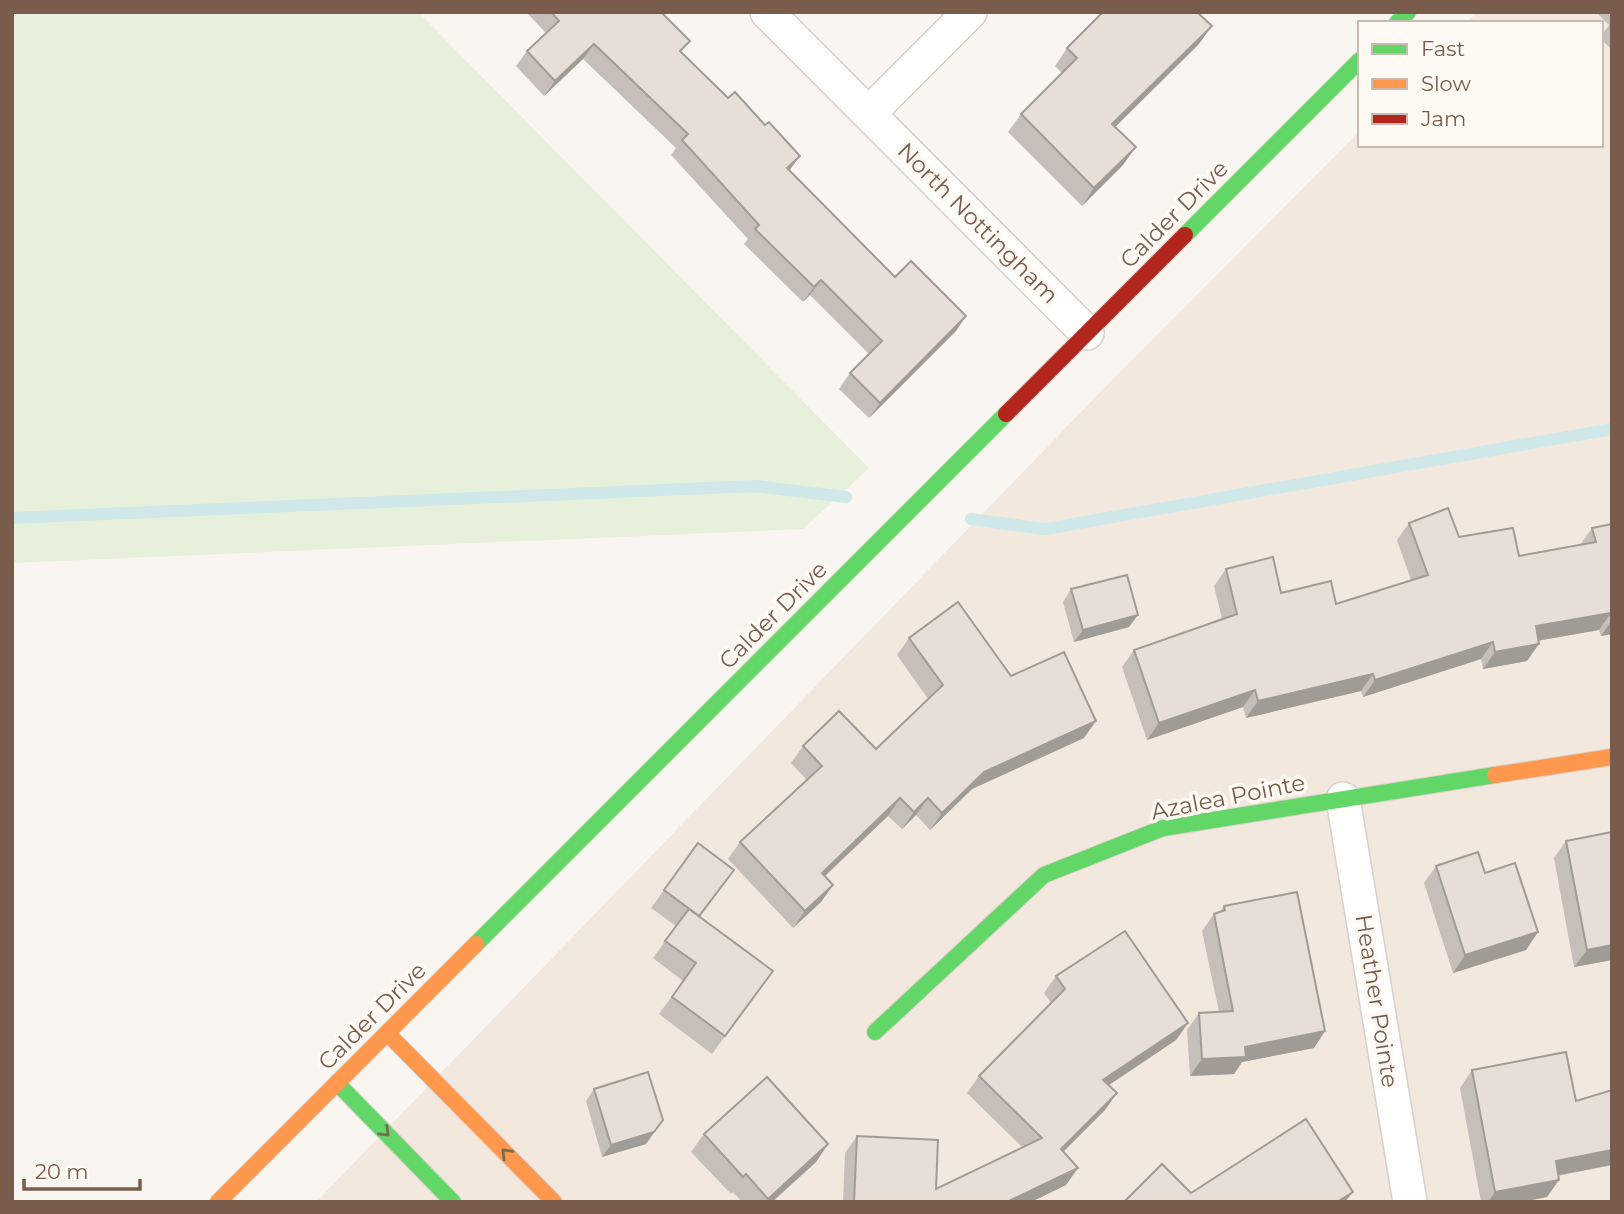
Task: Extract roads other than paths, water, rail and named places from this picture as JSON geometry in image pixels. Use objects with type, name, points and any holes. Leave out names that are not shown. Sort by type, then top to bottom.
[{"type":"street","name":"North Nottingham","points":[[767,12],[1087,333]]},
{"type":"street","points":[[869,113],[970,12]]},
{"type":"street","name":"Calder Drive","points":[[218,1202],[1358,62]]},
{"type":"street","name":"Azalea Pointe","points":[[874,1032],[1044,875],[1163,828],[1612,757]]},
{"type":"street","name":"Heather Pointe","points":[[1343,799],[1410,1202]]},
{"type":"street","points":[[387,1033],[554,1202]]},
{"type":"street","points":[[337,1083],[453,1202]]},
{"type":"waterway","points":[[971,519],[1045,529],[1612,429]]},
{"type":"waterway","points":[[12,518],[755,486],[846,497]]}]
